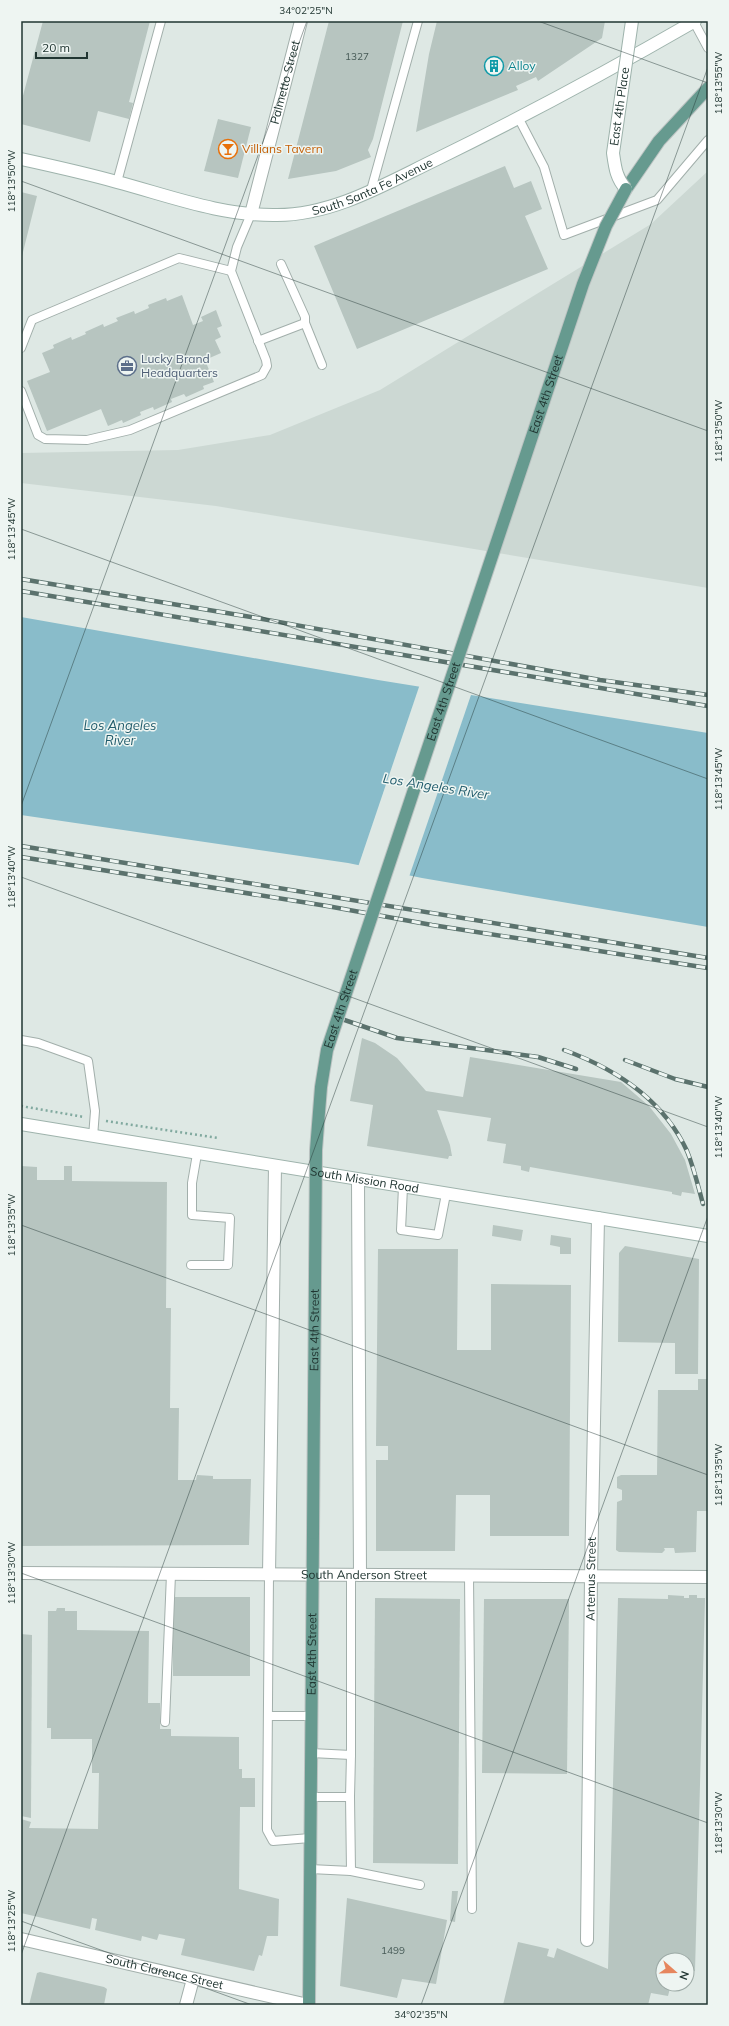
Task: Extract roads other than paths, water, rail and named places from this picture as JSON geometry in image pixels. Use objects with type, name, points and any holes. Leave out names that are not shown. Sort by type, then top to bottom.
[{"type":"main road","name":"East 4th Street","points":[[309,2005],[316,1150],[320,1093],[327,1050],[583,284],[606,226],[626,189],[659,141],[708,88]]},
{"type":"street","name":"Palmetto Street","points":[[251,214],[301,21]]},
{"type":"street","name":"East 4th Place","points":[[626,189],[619,182],[613,153],[632,21]]},
{"type":"street","name":"South Santa Fe Avenue","points":[[21,159],[118,182],[210,208],[251,214],[300,214],[322,210],[371,190],[519,119],[694,21]]},
{"type":"street","name":"South Mission Road","points":[[21,1124],[197,1154],[708,1236]]},
{"type":"street","points":[[269,1575],[275,1166]]},
{"type":"street","points":[[356,1575],[358,1180]]},
{"type":"street","name":"Artemus Street","points":[[587,1940],[591,1576],[598,1218]]},
{"type":"street","name":"South Anderson Street","points":[[21,1573],[312,1576],[469,1575],[708,1577]]},
{"type":"street","name":"South Clarence Street","points":[[21,1939],[309,2005]]},
{"type":"street","points":[[186,2005],[193,1979]]},
{"type":"lane","points":[[118,182],[160,21]]},
{"type":"lane","points":[[371,190],[418,21]]},
{"type":"lane","points":[[694,21],[708,48]]},
{"type":"lane","points":[[519,119],[544,167],[564,234],[657,200],[708,140]]},
{"type":"lane","points":[[21,391],[38,435],[45,439],[87,440],[130,430],[262,375],[266,366],[231,271],[237,247],[251,214]]},
{"type":"lane","points":[[21,348],[32,320],[179,258],[231,271]]},
{"type":"lane","points":[[281,264],[305,317],[305,323],[322,365]]},
{"type":"lane","points":[[258,341],[305,323]]},
{"type":"lane","points":[[21,1040],[38,1043],[88,1061],[94,1119],[93,1137]]},
{"type":"lane","points":[[191,1265],[228,1266],[230,1218],[192,1215],[192,1183],[197,1154]]},
{"type":"lane","points":[[403,1187],[401,1230],[438,1235],[446,1194]]},
{"type":"lane","points":[[165,1722],[170,1574]]},
{"type":"lane","points":[[269,1575],[267,1830],[273,1841],[310,1838]]},
{"type":"lane","points":[[351,1871],[350,1797],[356,1575]]},
{"type":"lane","points":[[469,1575],[472,1909]]},
{"type":"lane","points":[[268,1716],[312,1716]]},
{"type":"lane","points":[[311,1753],[351,1754]]},
{"type":"lane","points":[[311,1797],[350,1797]]},
{"type":"lane","points":[[310,1869],[351,1871],[420,1885]]},
{"type":"water","name":"Los Angeles River","points":[[21,617],[378,680],[708,733],[708,927],[422,878],[348,863],[21,815]]},
{"type":"railway","points":[[21,579],[251,617],[600,680],[708,695]]},
{"type":"railway","points":[[21,591],[708,706]]},
{"type":"railway","points":[[21,846],[708,958]]},
{"type":"railway","points":[[21,857],[327,906],[432,925],[708,968]]},
{"type":"railway","points":[[336,1017],[397,1038],[538,1057],[576,1069]]},
{"type":"railway","points":[[564,1050],[602,1066],[636,1088],[665,1116],[687,1151],[694,1170],[703,1204]]},
{"type":"railway","points":[[625,1060],[675,1079],[708,1087]]},
{"type":"place","name":"Alloy","points":[[494,66]]},
{"type":"place","name":"Villians Tavern","points":[[228,149]]},
{"type":"place","name":"Lucky Brand Headquarters","points":[[127,366]]}]
